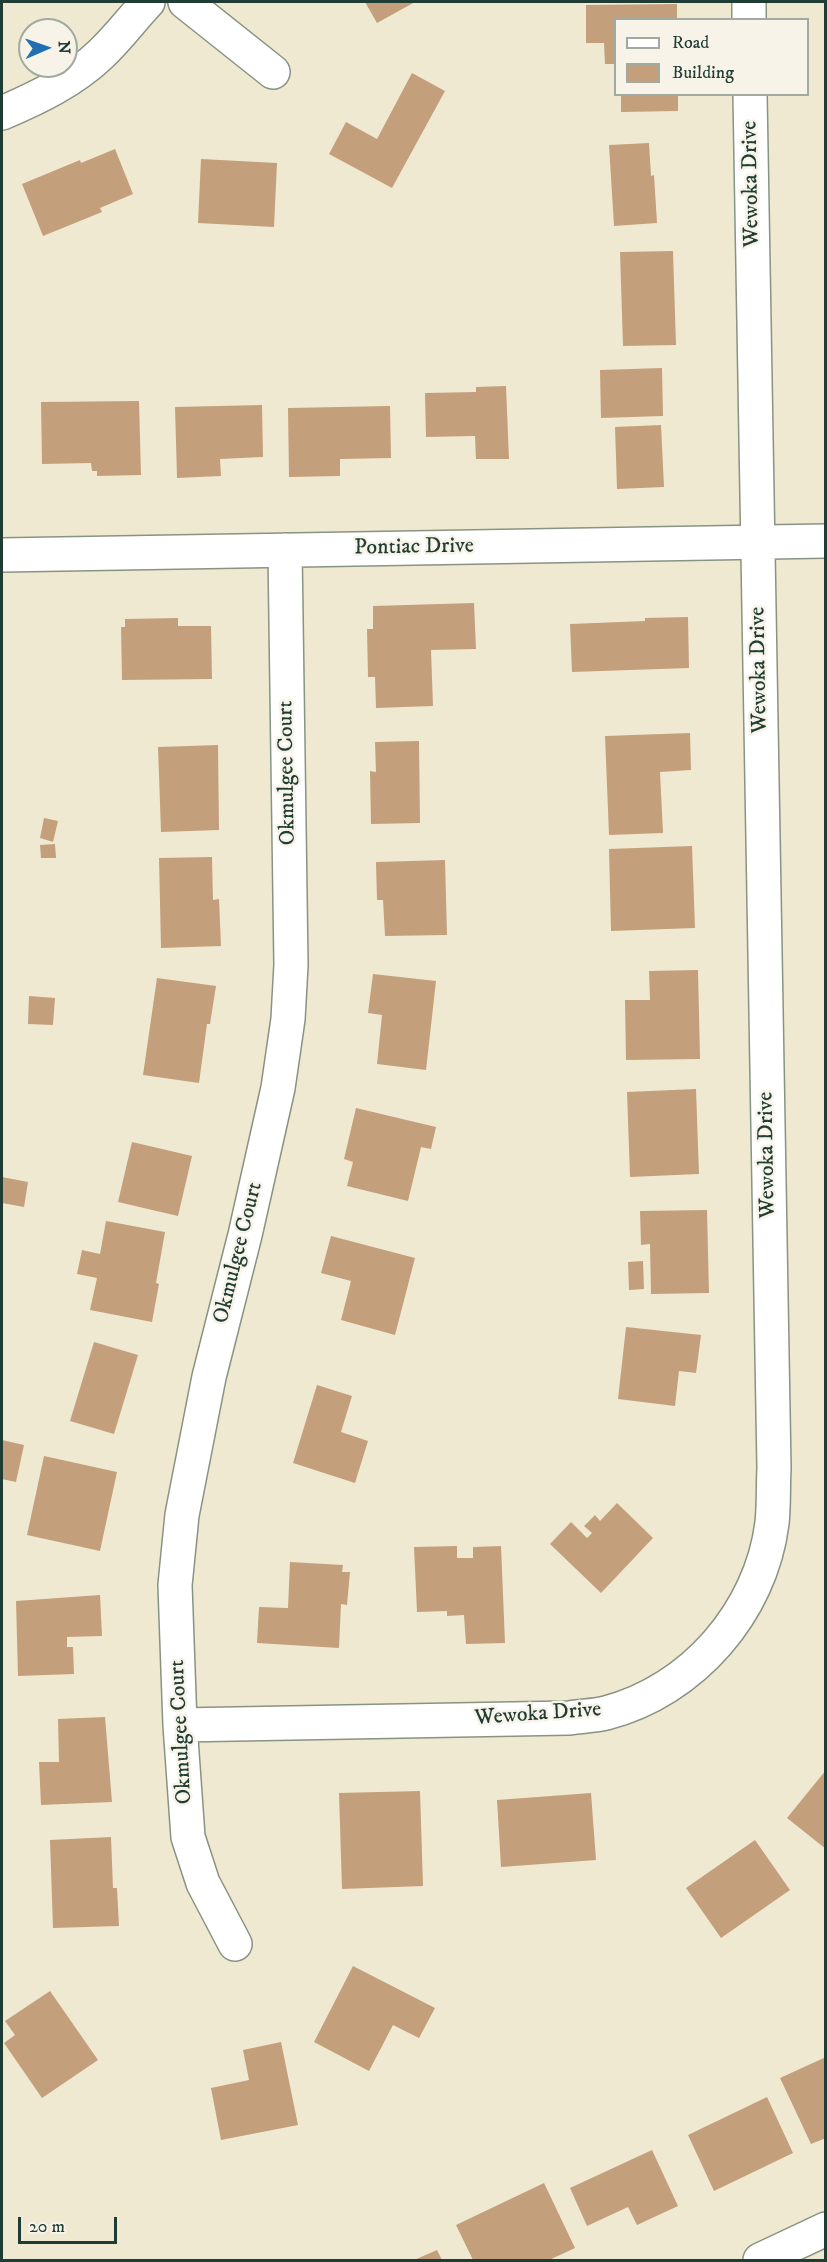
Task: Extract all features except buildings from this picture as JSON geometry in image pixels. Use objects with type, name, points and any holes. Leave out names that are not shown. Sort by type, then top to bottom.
[{"type":"street","points":[[2,112],[43,95],[88,66],[147,2]]},
{"type":"street","points":[[185,2],[273,72]]},
{"type":"street","points":[[749,2],[749,18]]},
{"type":"street","name":"Wewoka Drive","points":[[180,1725],[569,1718],[605,1713],[634,1703],[671,1683],[697,1663],[723,1637],[745,1606],[765,1554],[770,1534],[774,1468],[750,96]]},
{"type":"street","name":"Pontiac Drive","points":[[2,555],[825,541]]},
{"type":"street","name":"Okmulgee Court","points":[[235,1944],[203,1883],[188,1837],[180,1725],[175,1585],[182,1515],[209,1377],[245,1235],[278,1088],[288,1018],[291,965],[285,550]]},
{"type":"street","points":[[768,2259],[825,2229]]}]
